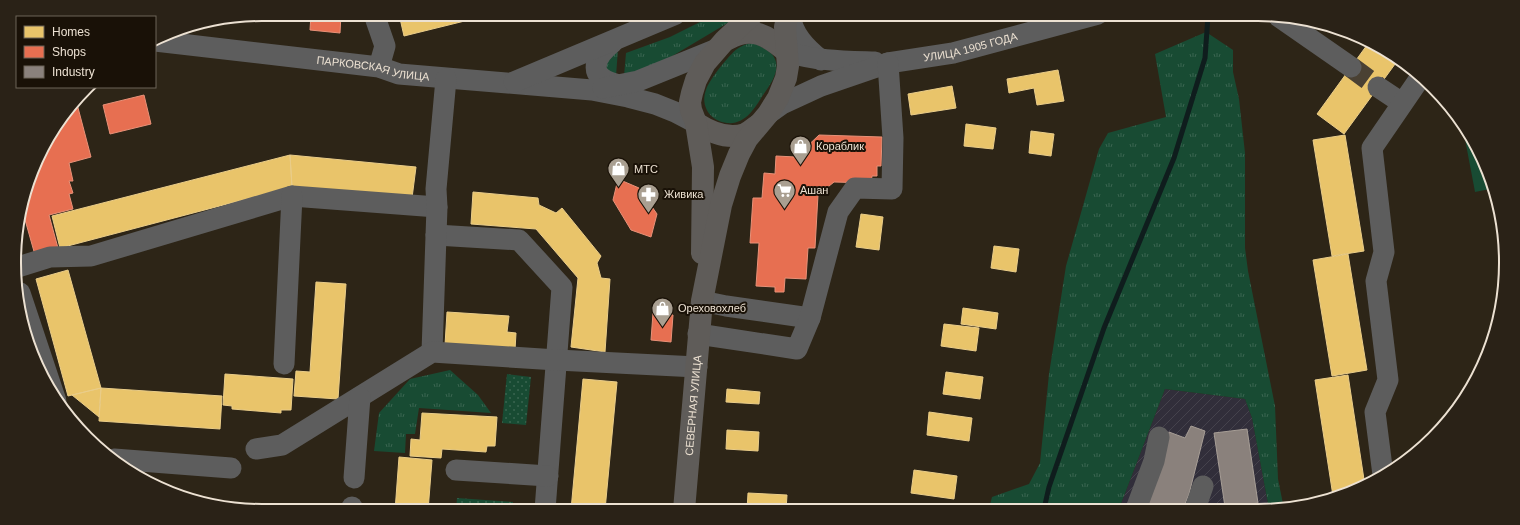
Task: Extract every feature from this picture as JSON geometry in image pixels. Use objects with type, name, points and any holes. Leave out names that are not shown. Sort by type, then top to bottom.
[{"type":"main road","name":"СЕВЕРНАЯ УЛИЦА","points":[[702,300],[703,167],[696,124],[690,102],[696,80],[705,63],[746,21]]},
{"type":"main road","name":"СЕВЕРНАЯ УЛИЦА","points":[[685,504],[702,300],[721,205],[730,176],[747,139],[778,98],[786,78],[788,66],[786,27],[787,21]]},
{"type":"main road","points":[[721,45],[737,34],[756,33],[765,36],[787,52]]},
{"type":"main road","points":[[696,124],[725,135],[745,134],[763,119]]},
{"type":"street","points":[[376,21],[385,46],[379,67]]},
{"type":"street","points":[[511,84],[620,36],[658,21]]},
{"type":"street","points":[[791,21],[796,35],[808,49],[821,60]]},
{"type":"street","name":"УЛИЦА 1905 ГОДА","points":[[763,119],[803,93],[888,63],[953,53],[1072,21]]},
{"type":"street","points":[[1288,23],[1351,67]]},
{"type":"street","points":[[619,85],[608,82],[601,77],[596,70],[596,63],[601,52],[620,36]]},
{"type":"street","name":"ПАРКОВСКАЯ УЛИЦА","points":[[164,42],[379,67],[399,74],[592,90],[655,104],[675,112],[696,124]]},
{"type":"street","name":"ПАРКОВСКАЯ УЛИЦА","points":[[592,90],[638,81],[721,45]]},
{"type":"street","name":"УЛИЦА 1905 ГОДА","points":[[787,52],[821,60],[888,63]]},
{"type":"street","points":[[698,334],[797,349],[810,318],[838,212],[855,188],[892,190],[893,138],[888,63]]},
{"type":"street","points":[[432,352],[437,207],[436,189],[446,79]]},
{"type":"street","points":[[1382,469],[1375,412],[1388,380],[1376,281],[1384,252],[1372,148],[1417,81]]},
{"type":"street","points":[[1378,87],[1402,103]]},
{"type":"street","points":[[21,266],[50,257],[91,256],[292,196],[437,207]]},
{"type":"street","points":[[284,364],[292,196]]},
{"type":"street","points":[[436,235],[519,240],[562,287],[546,504]]},
{"type":"street","points":[[702,300],[726,306],[810,318]]},
{"type":"street","points":[[26,312],[44,365]]},
{"type":"street","points":[[256,449],[282,445],[432,352],[557,360],[697,366]]},
{"type":"street","points":[[354,478],[360,397]]},
{"type":"street","points":[[1138,504],[1154,461],[1159,438]]},
{"type":"street","points":[[123,460],[231,468]]},
{"type":"street","points":[[456,470],[548,476]]},
{"type":"street","points":[[1197,504],[1203,486]]},
{"type":"shaded area","points":[[1165,389],[1245,399],[1252,418],[1268,503],[1121,504]]},
{"type":"green space","points":[[702,21],[731,21],[669,58],[624,76],[626,53],[670,37]]},
{"type":"green space","points":[[1206,32],[1233,50],[1233,72],[1239,99],[1245,153],[1245,248],[1248,271],[1275,406],[1278,479],[1283,502],[1268,503],[1252,418],[1245,399],[1165,389],[1121,504],[990,504],[992,497],[1029,484],[1040,463],[1049,374],[1066,266],[1099,149],[1108,133],[1166,117],[1155,54]]},
{"type":"green space","points":[[751,43],[765,49],[775,59],[776,71],[774,77],[749,115],[733,123],[721,122],[711,116],[708,112],[704,102],[706,90],[715,74],[733,52],[744,45]]},
{"type":"green space","points":[[618,49],[616,76],[612,76],[606,67],[608,56]]},
{"type":"green space","points":[[1465,139],[1481,170],[1488,190],[1475,192]]},
{"type":"green space","points":[[450,370],[478,395],[491,413],[419,408],[415,434],[406,434],[405,453],[374,451],[379,413],[410,379]]},
{"type":"green space","points":[[507,374],[531,377],[526,425],[502,423]]},
{"type":"green space","points":[[457,498],[513,502],[513,504],[457,504]]},
{"type":"building: Homes","points":[[401,21],[465,21],[404,36]]},
{"type":"building: Homes","points":[[1366,47],[1395,64],[1344,134],[1317,114]]},
{"type":"building: Homes","points":[[1058,70],[1064,101],[1037,105],[1034,88],[1009,93],[1007,79]]},
{"type":"building: Homes","points":[[952,86],[956,108],[911,115],[908,94]]},
{"type":"building: Homes","points":[[966,124],[996,128],[993,149],[964,146]]},
{"type":"building: Homes","points":[[1031,131],[1054,134],[1051,156],[1029,153]]},
{"type":"building: Homes","points":[[1345,135],[1364,251],[1332,256],[1313,140]]},
{"type":"building: Homes","points":[[290,155],[416,167],[412,198],[292,187]]},
{"type":"building: Homes","points":[[290,155],[292,187],[60,248],[52,216]]},
{"type":"building: Homes","points":[[473,192],[538,198],[539,205],[556,213],[562,208],[601,256],[597,263],[601,278],[610,279],[605,352],[571,347],[578,278],[536,229],[471,224]]},
{"type":"building: Homes","points":[[861,214],[883,217],[879,250],[856,247]]},
{"type":"building: Homes","points":[[994,246],[1019,249],[1016,272],[991,268]]},
{"type":"building: Homes","points":[[1348,254],[1367,370],[1332,376],[1313,260]]},
{"type":"building: Homes","points":[[68,270],[101,388],[68,396],[36,279]]},
{"type":"building: Homes","points":[[316,282],[346,284],[338,399],[294,396],[296,371],[310,372]]},
{"type":"building: Homes","points":[[963,308],[998,313],[996,329],[961,324]]},
{"type":"building: Homes","points":[[447,312],[509,316],[507,332],[516,333],[515,350],[445,345]]},
{"type":"building: Homes","points":[[944,324],[979,328],[976,351],[941,346]]},
{"type":"building: Homes","points":[[946,372],[983,377],[980,399],[943,394]]},
{"type":"building: Homes","points":[[225,374],[293,379],[291,410],[281,410],[281,413],[232,409],[232,406],[223,405]]},
{"type":"building: Homes","points":[[1348,375],[1364,479],[1350,486],[1332,492],[1315,380]]},
{"type":"building: Homes","points":[[583,379],[617,382],[606,504],[572,504]]},
{"type":"building: Homes","points":[[101,388],[99,417],[72,395]]},
{"type":"building: Homes","points":[[101,388],[222,396],[220,429],[99,421]]},
{"type":"building: Homes","points":[[727,389],[760,392],[759,404],[726,402]]},
{"type":"building: Homes","points":[[929,412],[972,418],[969,441],[927,435]]},
{"type":"building: Homes","points":[[422,413],[497,417],[495,446],[487,446],[486,452],[442,449],[441,458],[410,456],[411,439],[420,440]]},
{"type":"building: Homes","points":[[727,430],[759,432],[758,451],[726,449]]},
{"type":"building: Homes","points":[[399,457],[432,460],[429,504],[396,504]]},
{"type":"building: Homes","points":[[914,470],[957,476],[954,499],[911,493]]},
{"type":"building: Homes","points":[[748,493],[787,495],[786,504],[747,504]]},
{"type":"building: Shops","points":[[311,21],[341,21],[340,33],[310,30]]},
{"type":"building: Shops","points":[[144,95],[151,124],[110,134],[103,105]]},
{"type":"building: Shops","points":[[78,107],[91,157],[69,163],[73,181],[69,181],[73,193],[69,194],[73,209],[49,215],[58,248],[35,255],[25,220],[29,200],[39,170],[53,142]]},
{"type":"building: Shops","name":"Ашан","points":[[819,135],[882,137],[881,166],[877,166],[877,176],[872,176],[871,183],[834,182],[818,195],[815,248],[808,248],[806,279],[785,278],[784,292],[775,292],[775,287],[756,286],[759,243],[750,243],[753,198],[762,198],[764,173],[775,174],[776,156],[796,157]]},
{"type":"building: Shops","points":[[618,179],[639,188],[657,214],[651,237],[631,230],[613,200]]},
{"type":"building: Shops","name":"Ореховохлеб","points":[[653,313],[673,315],[671,342],[651,340]]},
{"type":"building: Industry","points":[[1191,426],[1205,431],[1189,494],[1185,504],[1147,504],[1163,462],[1169,432],[1185,438]]},
{"type":"building: Industry","points":[[1247,429],[1258,503],[1225,504],[1214,433]]},
{"type":"waterway","points":[[1045,504],[1049,487],[1104,328],[1174,158],[1205,58],[1208,21]]},
{"type":"tunnel","points":[[1351,67],[1378,87]]},
{"type":"place","name":"Кораблик","points":[[801,166]]},
{"type":"place","name":"МТС","points":[[619,188]]},
{"type":"place","name":"Ашан","points":[[785,210]]},
{"type":"place","name":"Живика","points":[[649,214]]},
{"type":"place","name":"Ореховохлеб","points":[[662,328]]}]
